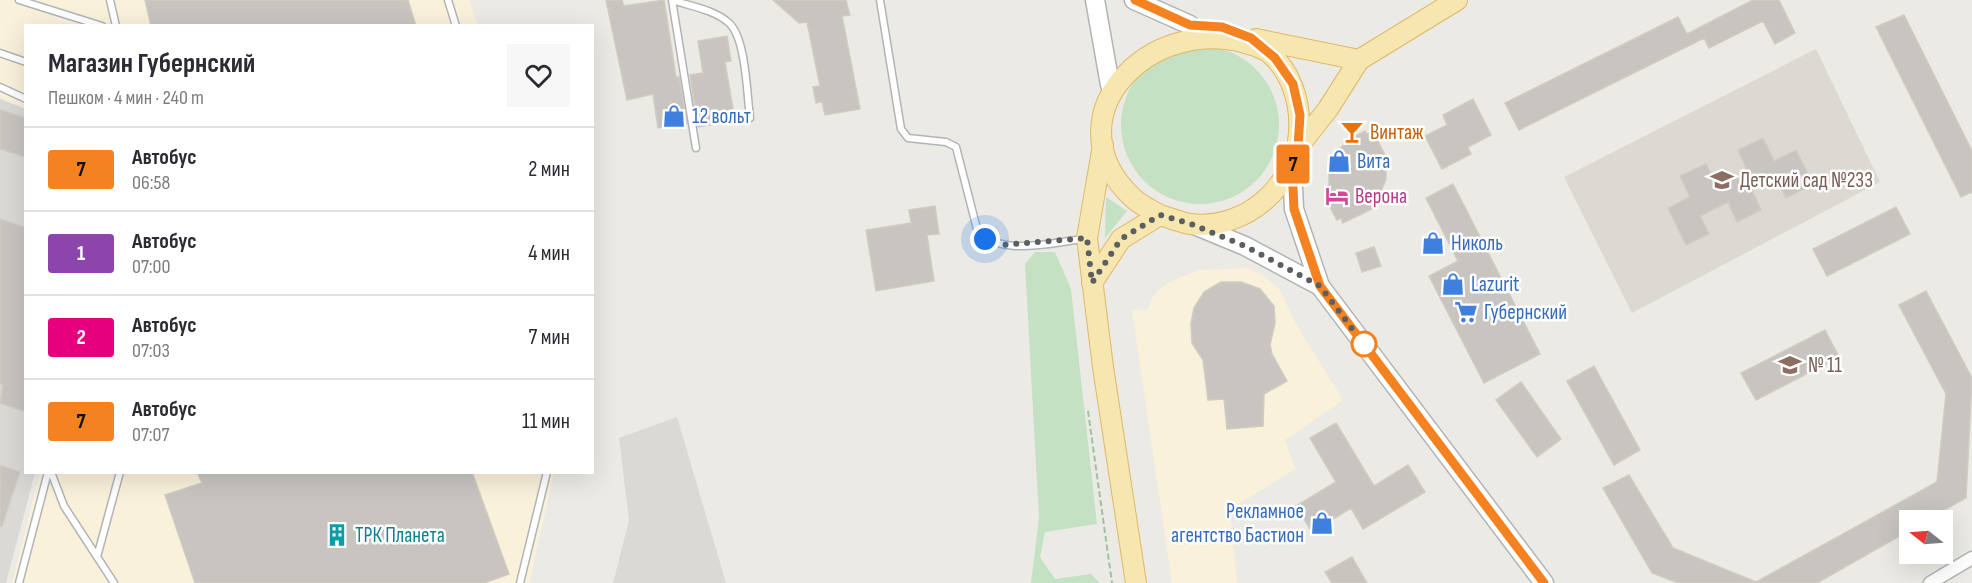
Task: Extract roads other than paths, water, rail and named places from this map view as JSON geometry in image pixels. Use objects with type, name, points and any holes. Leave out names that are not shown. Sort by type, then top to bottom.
[{"type":"main road","points":[[1095,0],[1110,85]]},
{"type":"main road","points":[[1134,0],[1190,25]]},
{"type":"main road","points":[[1298,147],[1328,109],[1359,60],[1457,0]]},
{"type":"main road","points":[[1136,583],[1103,368],[1087,238],[1103,142],[1102,113],[1110,85],[1123,62],[1142,44],[1165,31],[1190,25],[1222,27],[1251,38],[1359,60]]},
{"type":"main road","points":[[1191,224],[1222,222],[1251,211],[1275,192],[1292,166],[1298,147],[1300,115],[1293,84],[1275,58],[1251,38]]},
{"type":"main road","points":[[1103,142],[1114,172],[1133,198],[1160,215],[1191,224],[1245,246],[1320,286]]},
{"type":"main road","points":[[1292,166],[1294,209],[1320,286],[1544,583]]},
{"type":"main road","points":[[1092,283],[1121,239],[1160,215]]},
{"type":"street","points":[[1930,583],[1972,558]]},
{"type":"lane","points":[[19,0],[96,24]]},
{"type":"lane","points":[[110,0],[116,24]]},
{"type":"lane","points":[[447,0],[455,24]]},
{"type":"lane","points":[[696,148],[672,0],[717,15],[728,22],[738,33],[750,118]]},
{"type":"lane","points":[[880,0],[901,129],[908,138],[946,142],[956,147],[977,229],[985,239],[1001,245],[1087,238]]},
{"type":"lane","points":[[0,53],[24,61]]},
{"type":"lane","points":[[0,87],[24,98]]},
{"type":"lane","points":[[19,583],[48,474]]},
{"type":"lane","points":[[50,474],[64,506],[114,583]]},
{"type":"lane","points":[[97,557],[119,474]]},
{"type":"lane","points":[[520,583],[546,474]]},
{"type":"place","name":"12 вольт","points":[[674,116]]},
{"type":"place","name":"Винтаж","points":[[1352,132]]},
{"type":"place","name":"Вита","points":[[1339,161]]},
{"type":"place","name":"Детский сад №233","points":[[1722,180]]},
{"type":"place","name":"Верона","points":[[1337,196]]},
{"type":"place","name":"Николь","points":[[1433,243]]},
{"type":"place","name":"Lazurit","points":[[1453,284]]},
{"type":"place","name":"Губернский","points":[[1466,312]]},
{"type":"place","name":"№ 11","points":[[1790,365]]},
{"type":"place","name":"Рекламное агентство Бастион","points":[[1322,523]]},
{"type":"place","name":"ТРК Планета","points":[[337,535]]}]
